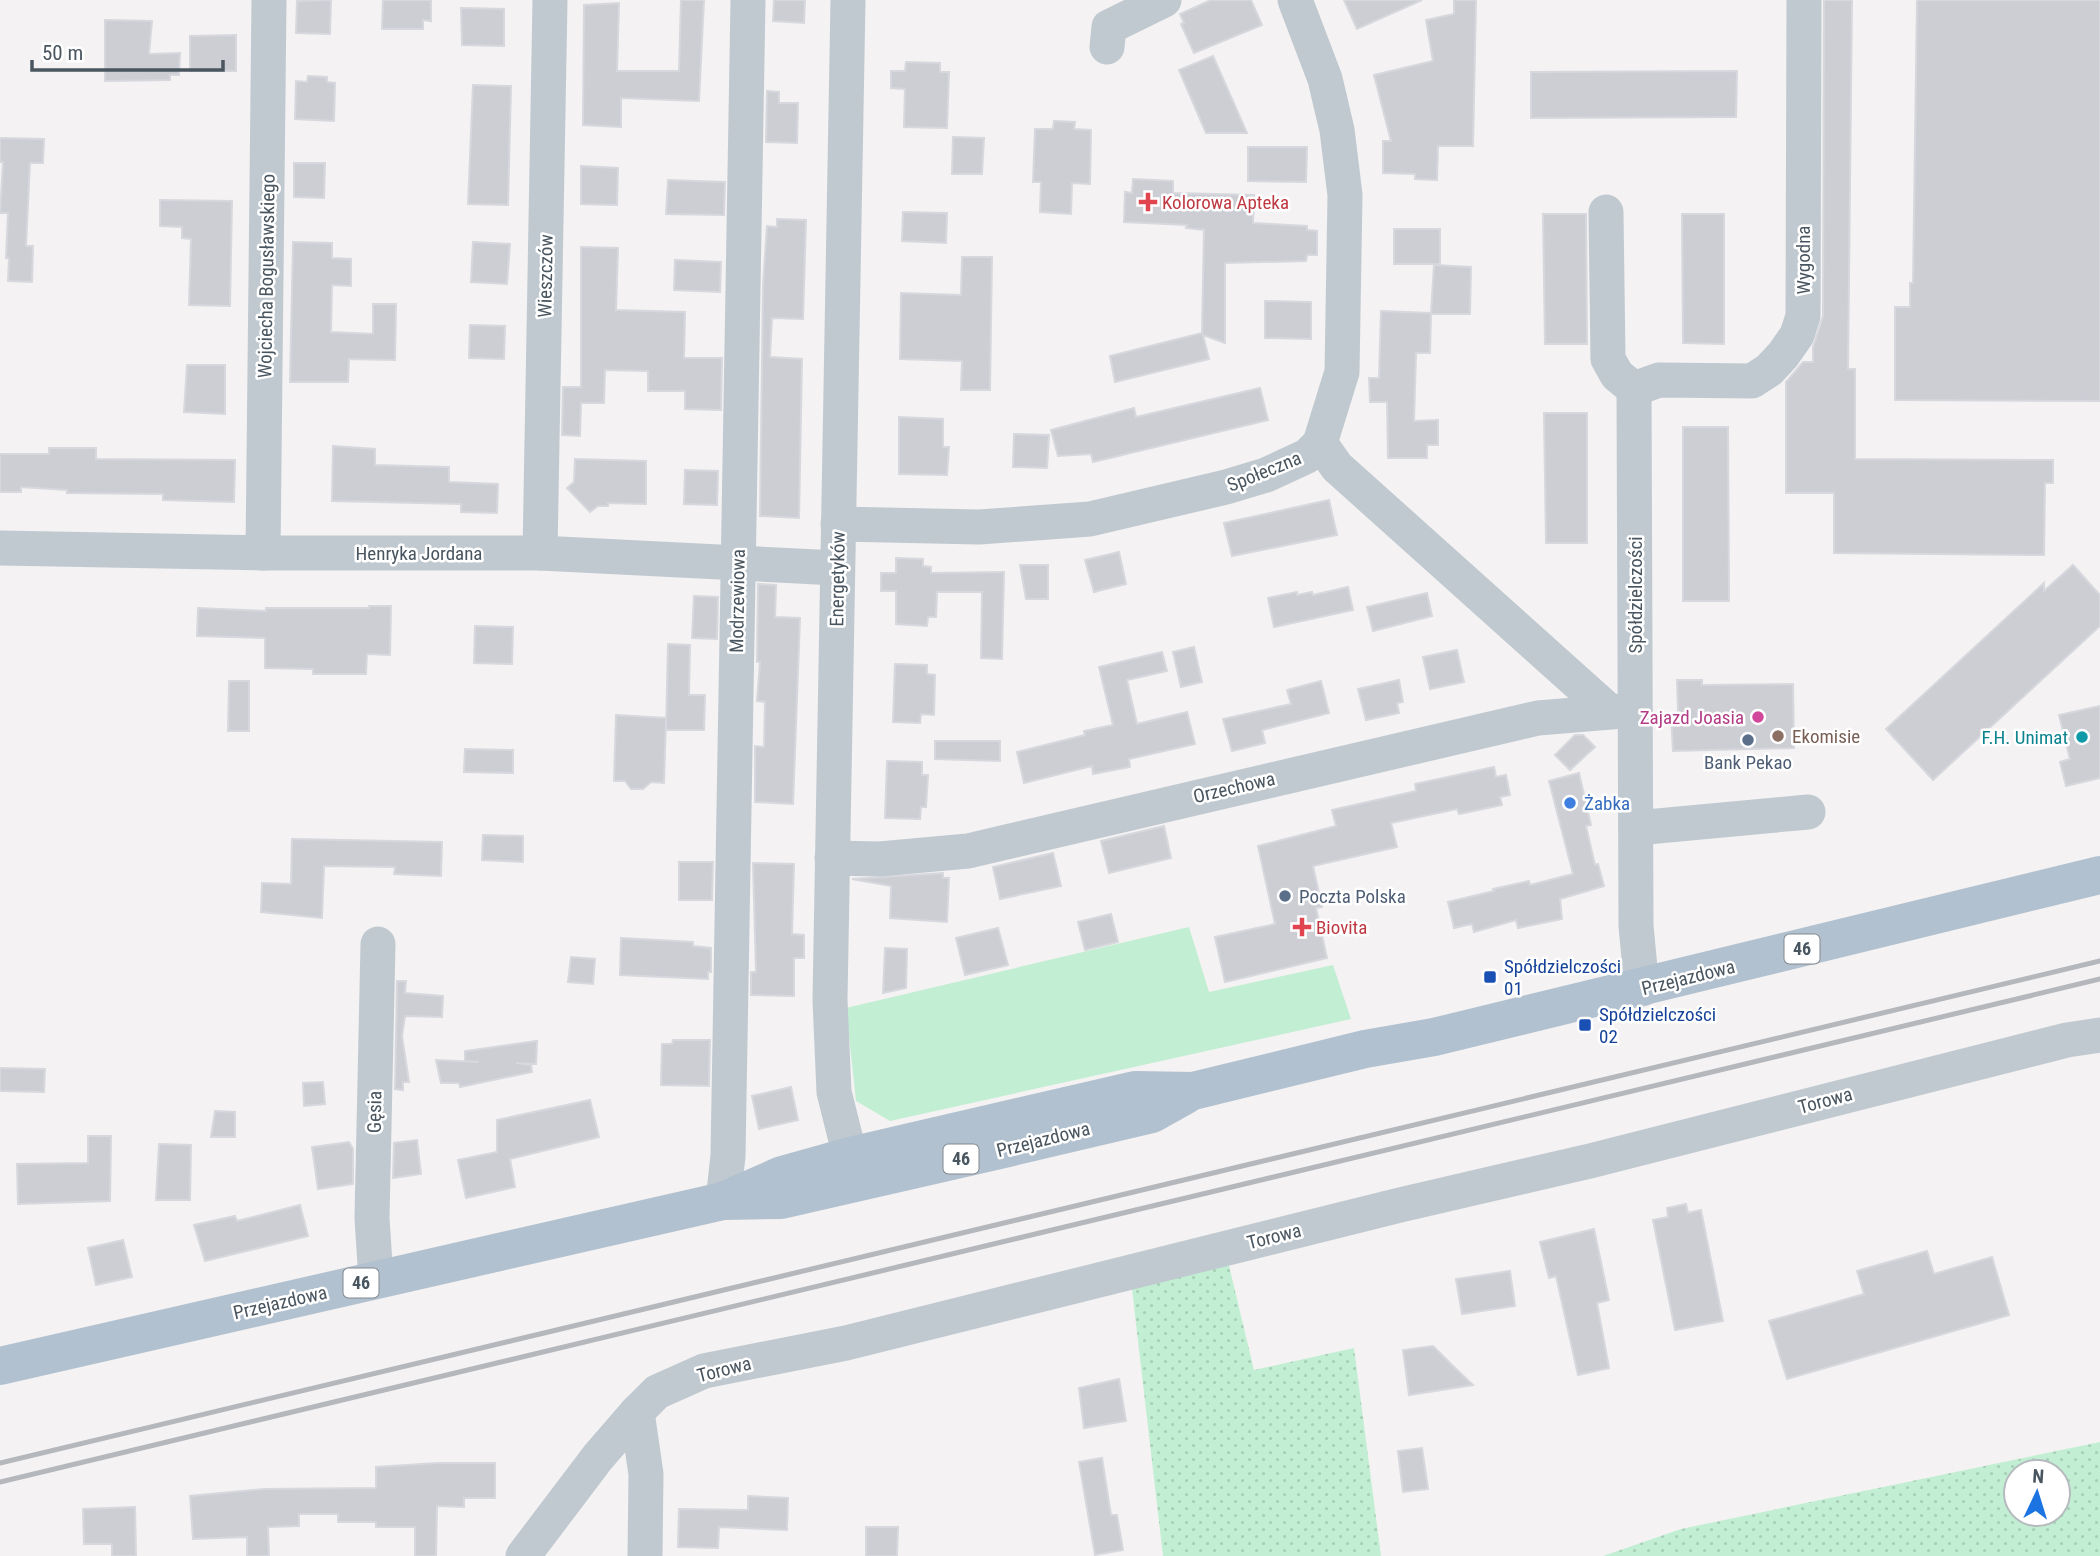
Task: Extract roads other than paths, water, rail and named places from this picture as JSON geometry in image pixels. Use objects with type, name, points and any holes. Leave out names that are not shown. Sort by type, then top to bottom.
[{"type":"main road","name":"Przejazdowa","points":[[0,1366],[723,1201],[782,1175],[850,1156],[1135,1090],[1193,1091],[1365,1049],[1434,1037],[1642,989],[2100,875]]},
{"type":"main road","name":"Przejazdowa","points":[[723,1201],[781,1200],[991,1152],[1152,1114],[1193,1091]]},
{"type":"street","name":"Wojciecha Bogusławskiego","points":[[263,552],[269,0]]},
{"type":"street","name":"Wieszczów","points":[[540,553],[550,0]]},
{"type":"street","name":"Modrzewiowa","points":[[723,1201],[728,1156],[748,0]]},
{"type":"street","name":"Energetyków","points":[[848,0],[830,1000],[834,1092],[850,1156]]},
{"type":"street","points":[[1107,47],[1109,27],[1164,0]]},
{"type":"street","name":"Społeczna","points":[[838,524],[979,527],[1090,519],[1226,487],[1265,475],[1307,456],[1320,443],[1342,372],[1345,195],[1337,130],[1325,79],[1295,0]]},
{"type":"street","name":"Wygodna","points":[[1634,389],[1659,380],[1752,381],[1769,370],[1797,335],[1803,316],[1804,0]]},
{"type":"street","points":[[1606,212],[1605,328],[1608,359],[1617,375],[1634,389]]},
{"type":"street","name":"Spółdzielczości","points":[[1634,389],[1621,710],[1636,828],[1636,926],[1642,989]]},
{"type":"street","points":[[1320,443],[1337,467],[1621,710]]},
{"type":"street","name":"Henryka Jordana","points":[[0,548],[540,553],[837,568]]},
{"type":"street","name":"Orzechowa","points":[[832,859],[894,858],[968,851],[1525,721],[1621,710]]},
{"type":"street","points":[[1636,828],[1808,812]]},
{"type":"street","name":"Gęsia","points":[[376,1280],[372,1217],[379,944]]},
{"type":"street","name":"Torowa","points":[[523,1556],[598,1457],[637,1412],[657,1392],[704,1371],[846,1343],[1401,1205],[1590,1161],[2067,1040],[2100,1035]]},
{"type":"street","points":[[637,1412],[646,1474],[645,1556]]},
{"type":"railway","points":[[0,1463],[2100,961]]},
{"type":"railway","points":[[0,1482],[2100,979]]},
{"type":"place","name":"Kolorowa Apteka","points":[[1148,202]]},
{"type":"place","name":"Zajazd Joasia","points":[[1758,717]]},
{"type":"place","name":"Ekomisie","points":[[1778,736]]},
{"type":"place","name":"F.H. Unimat","points":[[2082,737]]},
{"type":"place","name":"Bank Pekao","points":[[1748,740]]},
{"type":"place","name":"Żabka","points":[[1570,803]]},
{"type":"place","name":"Poczta Polska","points":[[1285,896]]},
{"type":"place","name":"Biovita","points":[[1302,927]]},
{"type":"place","name":"Spółdzielczości 01","points":[[1490,977]]},
{"type":"place","name":"Spółdzielczości 02","points":[[1585,1025]]}]
